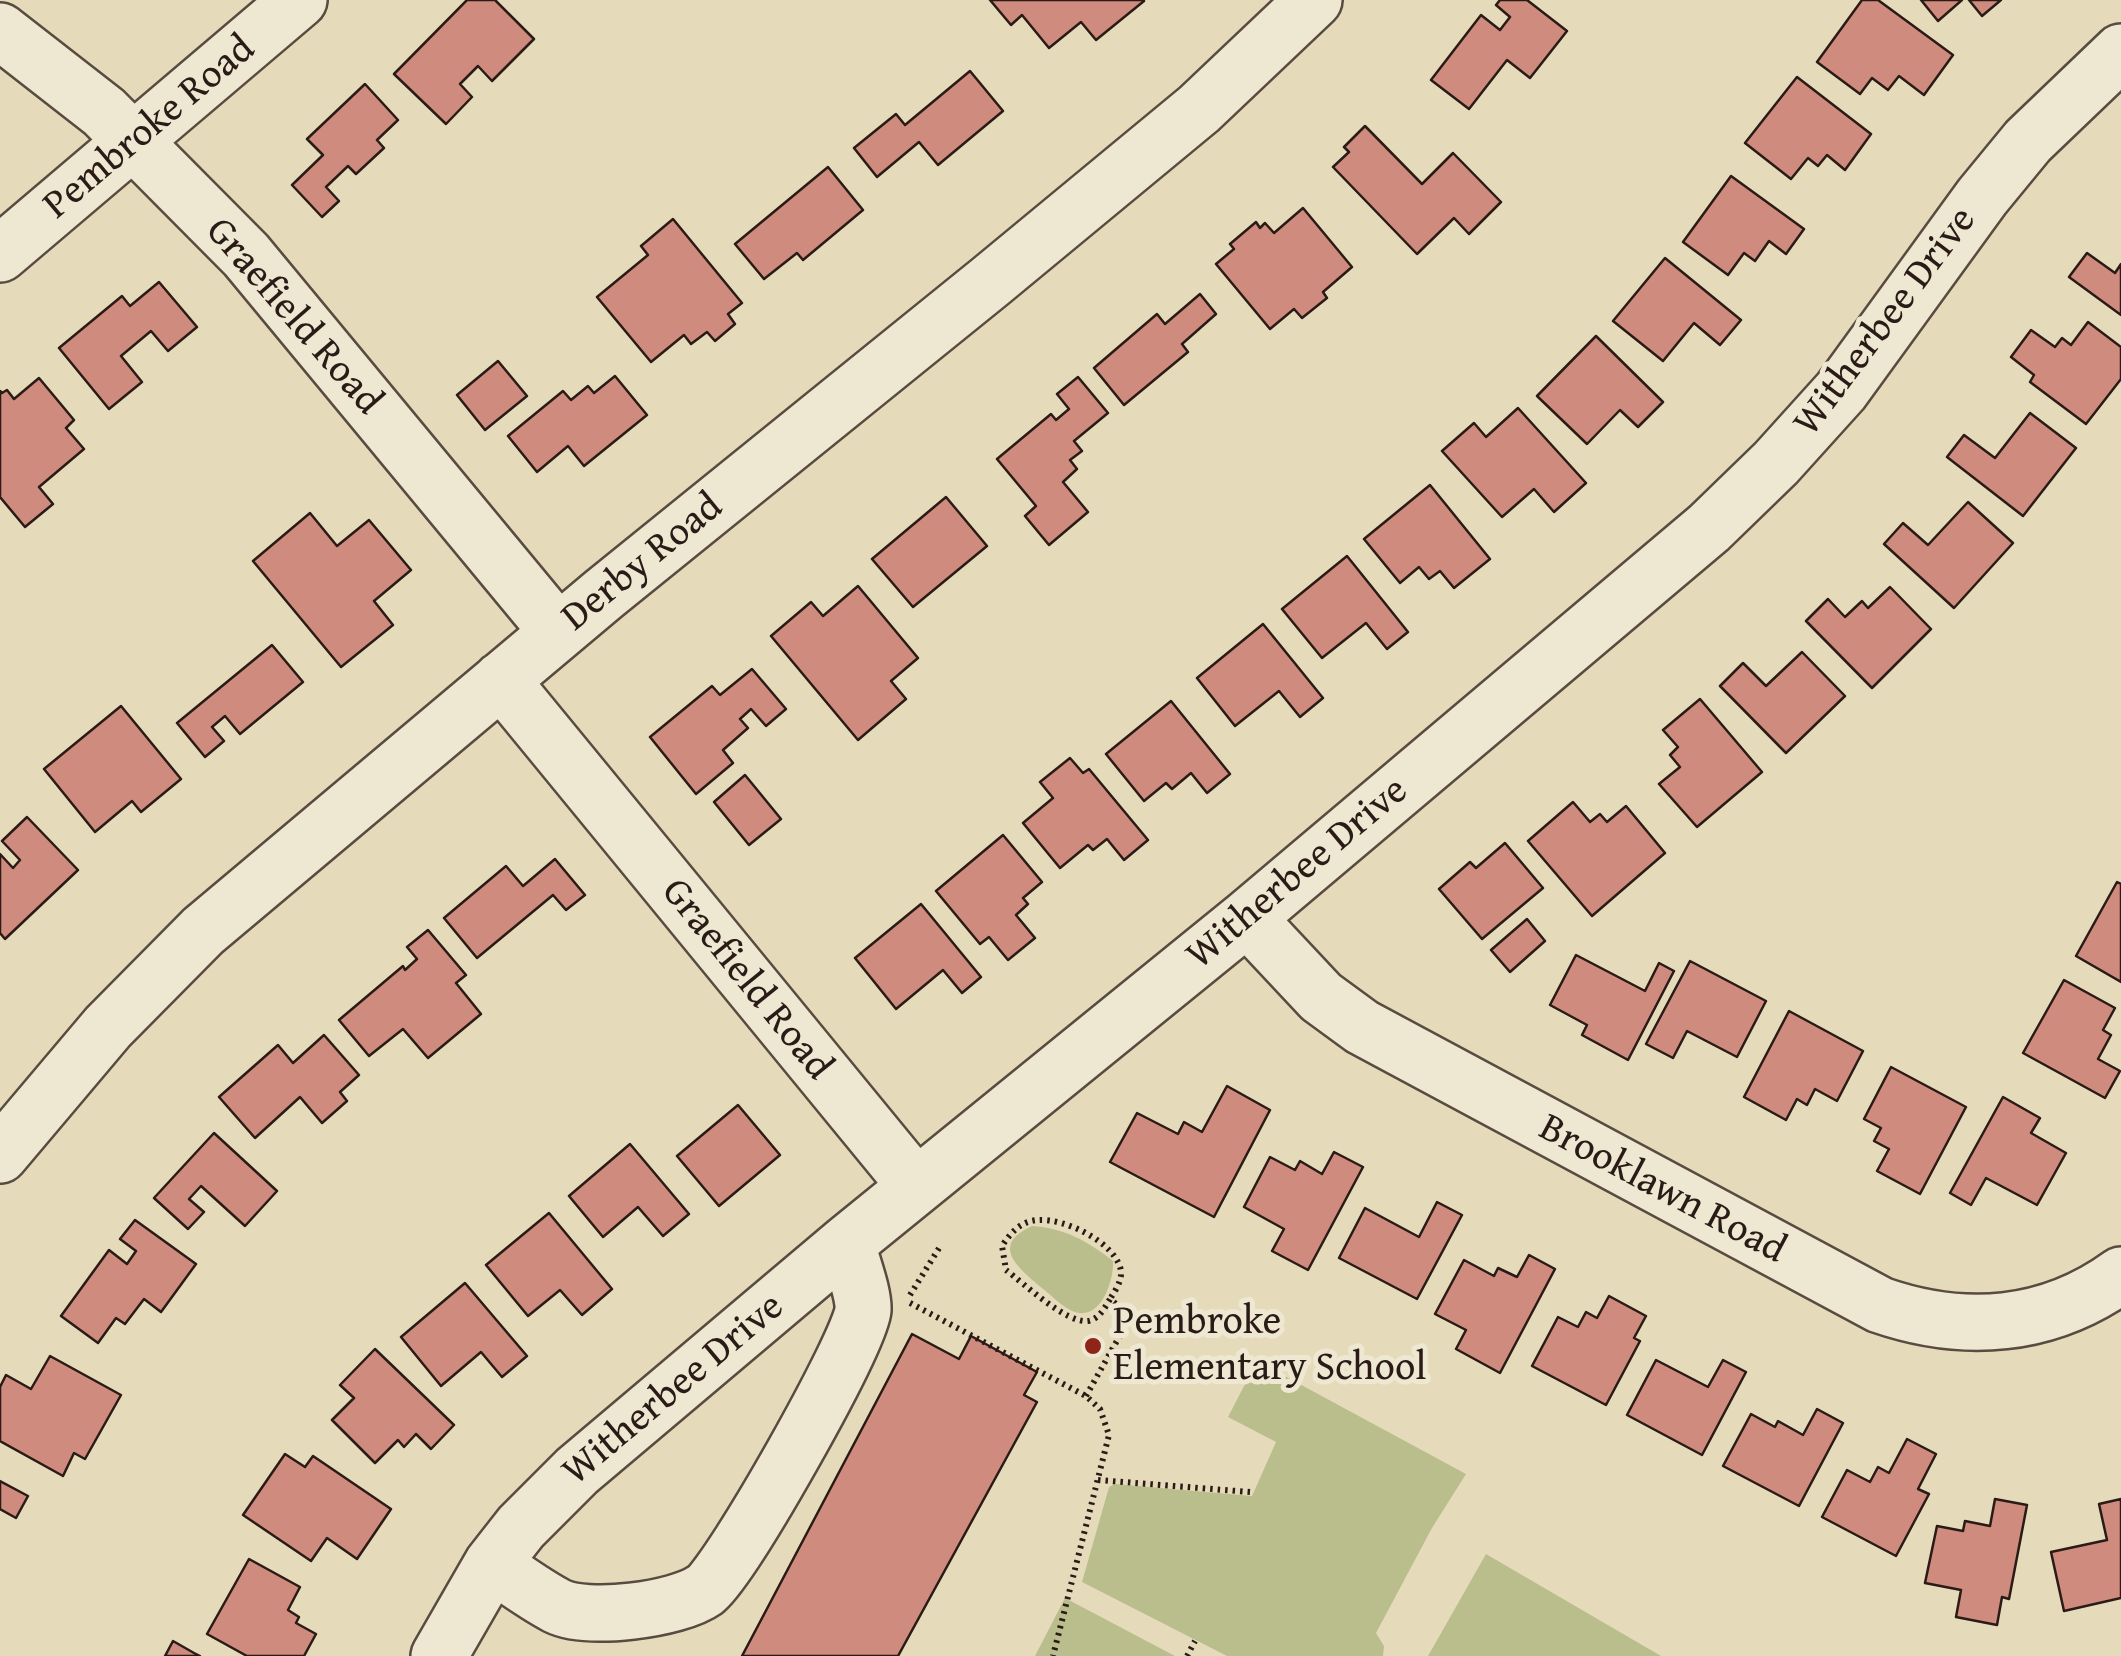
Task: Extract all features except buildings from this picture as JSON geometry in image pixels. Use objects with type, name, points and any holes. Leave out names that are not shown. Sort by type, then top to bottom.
[{"type":"street","name":"Pembroke Road","points":[[0,254],[299,0]]},
{"type":"street","name":"Derby Road","points":[[0,1155],[108,1027],[203,932],[558,632],[1199,109],[1314,0]]},
{"type":"street","name":"Graefield Road","points":[[0,31],[104,112],[246,255],[558,632]]},
{"type":"street","name":"Witherbee Drive","points":[[438,1656],[492,1564],[521,1527],[577,1471],[847,1243],[1626,602],[1710,528],[1842,390],[1982,197],[2028,142],[2121,52]]},
{"type":"street","name":"Graefield Road","points":[[501,680],[916,1186]]},
{"type":"street","name":"Brooklawn Road","points":[[1246,918],[1321,997],[1362,1026],[1880,1305],[1947,1322],[2021,1320],[2064,1308],[2121,1274]]},
{"type":"street","points":[[492,1564],[560,1608],[612,1613],[660,1608],[707,1589],[788,1466],[846,1356],[863,1310],[847,1243]]},
{"type":"path","points":[[1037,1220],[1058,1222],[1089,1237],[1109,1249],[1120,1266],[1122,1276],[1110,1300],[1100,1316],[1086,1321],[1071,1318],[1006,1270],[1002,1246],[1012,1231],[1037,1220]]},
{"type":"path","points":[[942,1245],[906,1302],[1086,1396],[1100,1408],[1108,1434],[1053,1656]]},
{"type":"path","points":[[1086,1396],[1123,1330],[1122,1309],[1110,1300]]},
{"type":"path","points":[[1098,1480],[1250,1492]]},
{"type":"path","points":[[1186,1656],[1195,1641]]},
{"type":"green space","points":[[1032,1226],[1075,1237],[1113,1261],[1110,1284],[1091,1311],[1078,1313],[1057,1301],[1012,1258],[1012,1241]]},
{"type":"green space","points":[[1257,1361],[1466,1474],[1376,1633],[1384,1646],[1383,1656],[1227,1656],[1082,1582],[1109,1487],[1115,1484],[1252,1496],[1276,1442],[1228,1417]]},
{"type":"green space","points":[[1486,1554],[1661,1656],[1428,1656]]},
{"type":"green space","points":[[1065,1598],[1175,1656],[1035,1656]]},
{"type":"place","name":"Pembroke Elementary School","points":[[1093,1346]]}]
